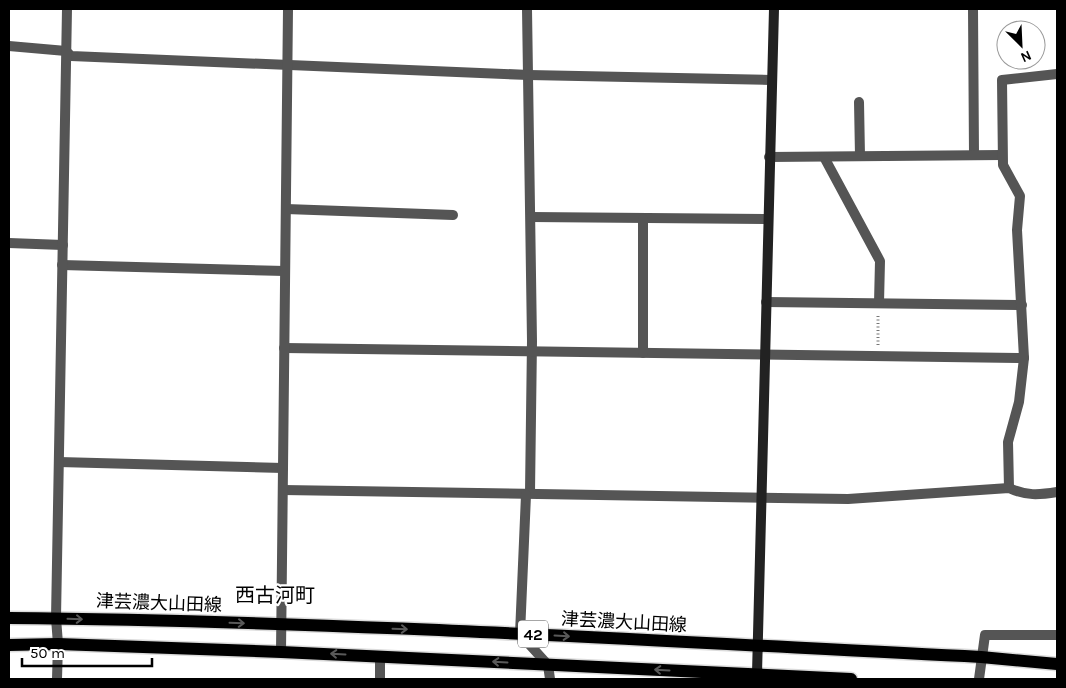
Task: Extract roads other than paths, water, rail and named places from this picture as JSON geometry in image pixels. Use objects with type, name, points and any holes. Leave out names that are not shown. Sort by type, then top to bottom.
[{"type":"main road","name":"津芸濃大山田線","points":[[9,618],[281,624],[520,634],[981,657],[1057,664]]},
{"type":"main road","name":"42","points":[[9,645],[58,644],[281,652],[757,677],[851,679]]},
{"type":"street","points":[[57,679],[58,644],[56,618],[67,9]]},
{"type":"street","points":[[281,652],[288,9]]},
{"type":"street","points":[[527,9],[531,217],[531,351],[528,493],[520,634],[548,665],[550,679]]},
{"type":"street","points":[[757,677],[774,9]]},
{"type":"street","points":[[973,9],[974,155]]},
{"type":"street","points":[[9,46],[66,51],[71,56],[528,75],[771,80]]},
{"type":"street","points":[[1009,488],[1008,442],[1019,402],[1024,358],[1017,230],[1020,196],[1018,189],[1003,165],[1002,80],[1057,74]]},
{"type":"street","points":[[859,102],[860,156]]},
{"type":"street","points":[[769,157],[1002,155]]},
{"type":"street","points":[[824,156],[880,261],[879,303]]},
{"type":"street","points":[[286,209],[453,214]]},
{"type":"street","points":[[531,217],[643,219],[768,218]]},
{"type":"street","points":[[643,219],[643,353]]},
{"type":"street","points":[[9,244],[63,245]]},
{"type":"street","points":[[62,265],[285,271]]},
{"type":"street","points":[[766,302],[1022,305]]},
{"type":"street","points":[[284,348],[1024,358]]},
{"type":"street","points":[[59,462],[283,468]]},
{"type":"street","points":[[283,490],[848,498],[1009,488],[1023,494],[1038,496],[1057,492]]},
{"type":"street","points":[[979,679],[985,635],[1057,635]]},
{"type":"street","points":[[380,656],[380,679]]},
{"type":"district","name":"西古河町","points":[[275,595]]}]
